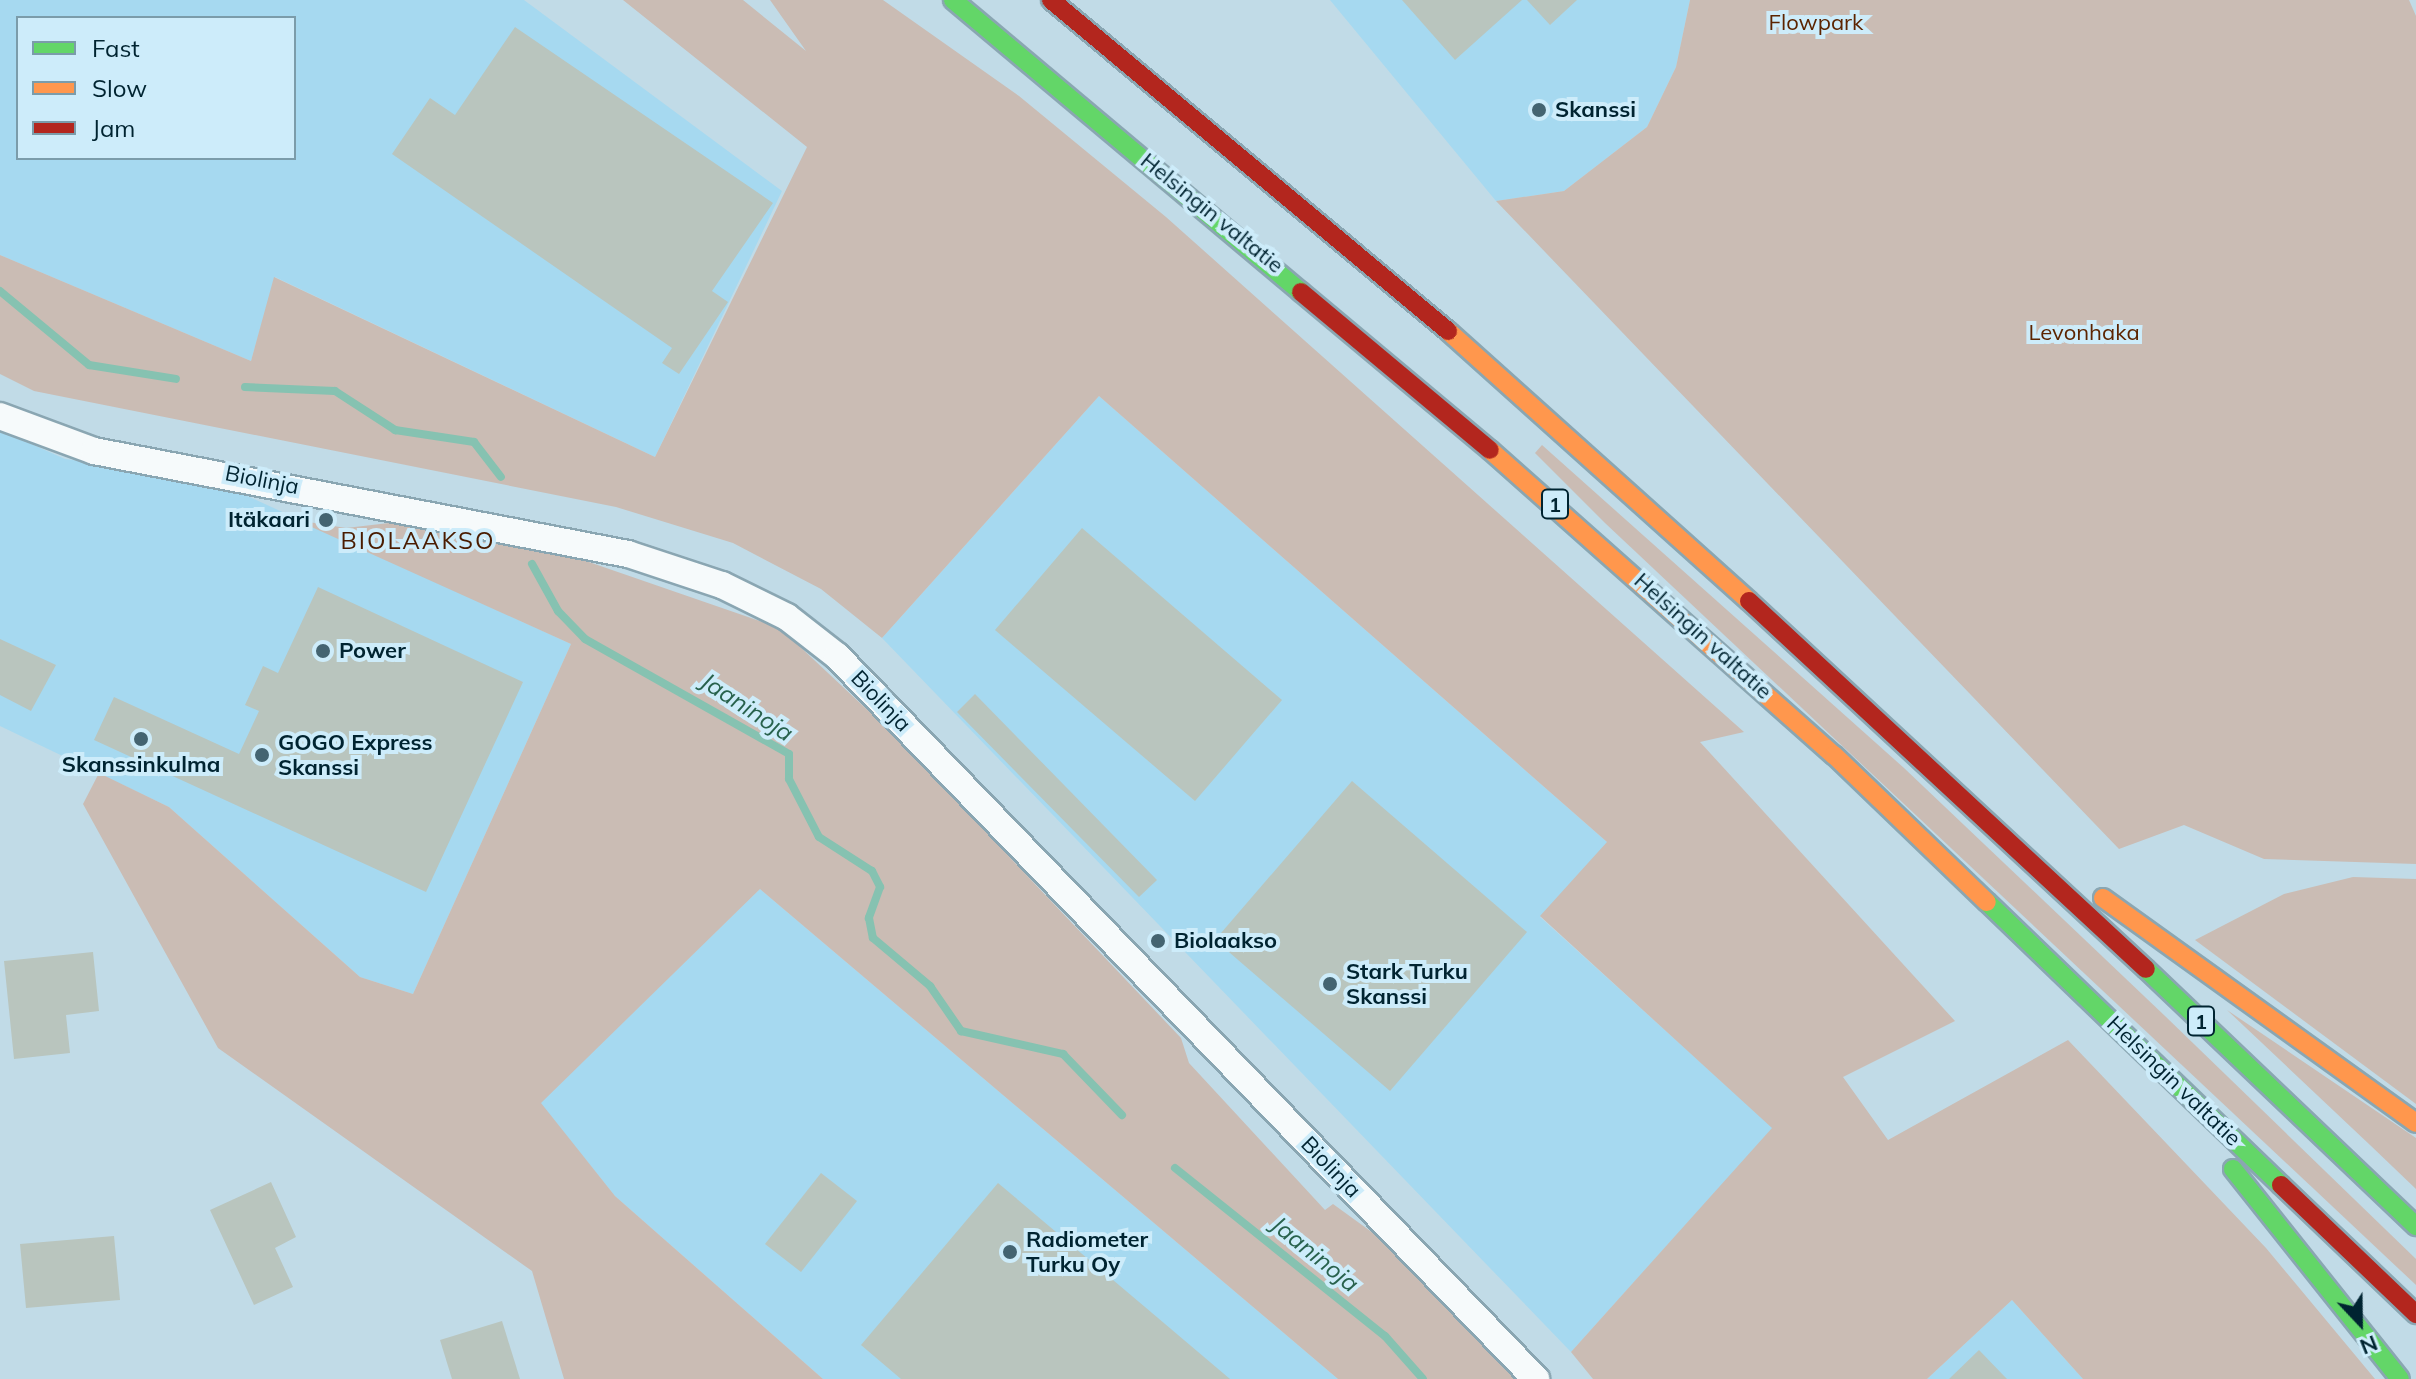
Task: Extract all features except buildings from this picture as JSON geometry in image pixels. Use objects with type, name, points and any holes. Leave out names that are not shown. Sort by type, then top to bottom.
[{"type":"highway","name":"Helsingin valtatie","points":[[953,0],[1576,522],[2130,1038],[2416,1314]]},
{"type":"highway","name":"1","points":[[1051,0],[1510,383],[1986,816],[2416,1226]]},
{"type":"highway","points":[[1986,816],[2416,1123]]},
{"type":"highway","points":[[2130,1038],[2400,1379]]},
{"type":"street","name":"Biolinja","points":[[0,416],[94,451],[628,554],[722,585],[787,617],[837,656],[1536,1379]]},
{"type":"shaded area","points":[[0,0],[524,0],[782,191],[655,457],[275,277],[251,361],[0,255]]},
{"type":"shaded area","name":"Skanssi","points":[[1330,0],[1690,0],[1676,67],[1647,127],[1564,191],[1496,201]]},
{"type":"shaded area","points":[[1099,396],[1608,843],[1540,917],[1773,1128],[1571,1352],[882,638]]},
{"type":"shaded area","points":[[0,430],[65,459],[208,478],[571,644],[413,994],[360,977],[169,807],[0,726]]},
{"type":"shaded area","points":[[760,889],[1338,1379],[823,1379],[615,1196],[540,1103]]},
{"type":"shaded area","points":[[2012,1300],[2083,1379],[1927,1379]]},
{"type":"green space","points":[[623,0],[743,0],[806,51],[770,0],[883,0],[1019,96],[1166,217],[1744,732],[1700,742],[1955,1021],[1843,1077],[1888,1140],[2068,1040],[2266,1248],[2375,1379],[2083,1379],[2012,1300],[1927,1379],[1593,1379],[1571,1352],[1772,1128],[1540,916],[1607,842],[1099,396],[882,638],[821,589],[733,543],[616,507],[34,391],[0,374],[0,255],[251,361],[274,277],[655,457],[807,147]]},
{"type":"green space","name":"Levonhaka","points":[[1690,0],[2409,0],[2416,16],[2416,864],[2264,859],[2184,825],[2119,849],[1496,201],[1564,191],[1647,127],[1676,67]]},
{"type":"green space","points":[[1542,445],[1904,768],[2165,1016],[2416,1259],[2416,1285],[1605,523],[1535,453]]},
{"type":"green space","points":[[296,520],[346,528],[389,523],[586,561],[780,628],[891,732],[1181,1038],[1189,1063],[1325,1210],[1333,1204],[1373,1233],[1517,1379],[1338,1379],[760,889],[541,1103],[615,1196],[823,1379],[564,1379],[532,1271],[218,1048],[83,804],[99,773],[169,807],[360,977],[413,994],[571,644]]},
{"type":"green space","points":[[2353,877],[2416,879],[2416,1104],[2195,940],[2284,894]]},
{"type":"green space","points":[[2227,1010],[2416,1138],[2416,1189],[2370,1145]]},
{"type":"waterway","name":"Jaaninoja","points":[[0,291],[89,365],[176,379]]},
{"type":"waterway","name":"Jaaninoja","points":[[245,387],[335,391],[395,430],[474,442],[501,477]]},
{"type":"waterway","name":"Jaaninoja","points":[[532,564],[558,611],[585,639],[789,754],[789,779],[819,837],[872,871],[880,887],[869,918],[873,938],[930,986],[961,1031],[1063,1054],[1122,1115]]},
{"type":"waterway","name":"Jaaninoja","points":[[1175,1168],[1385,1336],[1423,1379]]},
{"type":"traffic: fast","points":[[953,0],[1301,292]]},
{"type":"traffic: fast","points":[[1987,902],[2281,1185]]},
{"type":"traffic: fast","points":[[2146,969],[2416,1226]]},
{"type":"traffic: fast","points":[[2233,1169],[2400,1379]]},
{"type":"traffic: slow","points":[[1448,331],[1749,601]]},
{"type":"traffic: slow","points":[[1490,450],[1834,755],[1987,902]]},
{"type":"traffic: slow","points":[[2103,898],[2416,1123]]},
{"type":"traffic: jam","points":[[1051,0],[1448,331]]},
{"type":"traffic: jam","points":[[1301,292],[1490,450]]},
{"type":"traffic: jam","points":[[1749,601],[2146,969]]},
{"type":"traffic: jam","points":[[2281,1185],[2416,1314]]},
{"type":"place","name":"Skanssi","points":[[1539,110]]},
{"type":"place","name":"Itäkaari","points":[[326,520]]},
{"type":"place","name":"Power","points":[[323,651]]},
{"type":"place","name":"Skanssinkulma","points":[[141,739]]},
{"type":"place","name":"GOGO Express Skanssi","points":[[262,755]]},
{"type":"place","name":"Biolaakso","points":[[1158,941]]},
{"type":"place","name":"Stark Turku Skanssi","points":[[1330,984]]},
{"type":"place","name":"Radiometer Turku Oy","points":[[1010,1252]]},
{"type":"district","name":"BIOLAAKSO","points":[[418,541]]},
{"type":"park label","name":"Flowpark","points":[[1816,23]]}]
